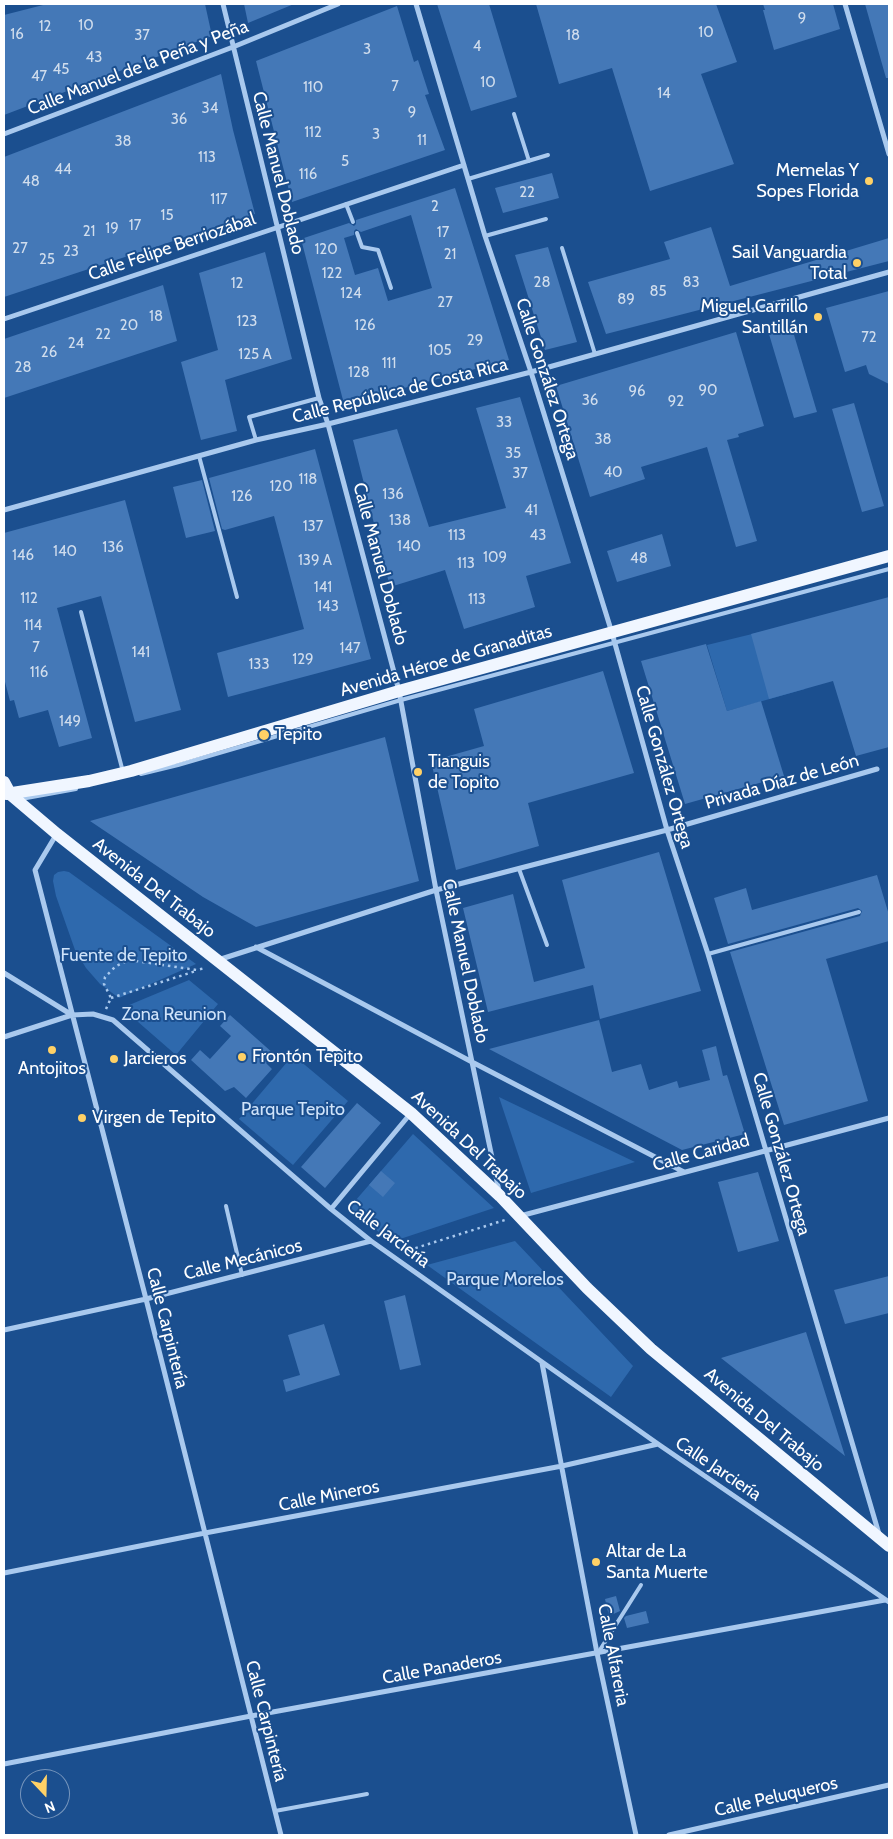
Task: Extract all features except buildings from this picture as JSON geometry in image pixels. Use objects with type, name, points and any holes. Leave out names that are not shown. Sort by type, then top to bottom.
[{"type":"main road","name":"Avenida Héroe de Granaditas","points":[[10,797],[128,775],[400,695],[613,638],[889,556]]},
{"type":"main road","points":[[4,782],[10,797]]},
{"type":"main road","name":"Avenida Del Trabajo","points":[[10,797],[411,1113],[500,1196],[587,1288],[651,1349],[885,1543]]},
{"type":"street","name":"Calle Manuel Doblado","points":[[223,4],[320,398],[400,695],[436,890],[500,1196]]},
{"type":"street","name":"Calle Manuel de la Peña y Peña","points":[[4,134],[233,47],[338,4]]},
{"type":"street","name":"Calle González Ortega","points":[[416,4],[485,236],[531,372],[613,638],[666,830],[708,954],[885,1543]]},
{"type":"street","points":[[846,4],[889,154]]},
{"type":"street","name":"Calle Felipe Berriozábal","points":[[4,318],[464,165]]},
{"type":"street","name":"Calle República de Costa Rica","points":[[4,510],[256,440],[328,424],[531,372],[889,272]]},
{"type":"street","name":"Privada Díaz de León","points":[[219,962],[256,947],[436,890],[666,830],[877,768]]},
{"type":"street","name":"Calle Carpintería","points":[[57,834],[36,870],[280,1835]]},
{"type":"street","points":[[256,947],[684,1172]]},
{"type":"street","points":[[4,973],[72,1015]]},
{"type":"street","name":"Calle Jarciería","points":[[72,1015],[93,1014],[113,1020],[371,1241],[658,1444],[887,1601]]},
{"type":"street","points":[[4,1037],[72,1015]]},
{"type":"street","points":[[331,1208],[411,1113]]},
{"type":"street","name":"Calle Caridad","points":[[520,1216],[889,1118]]},
{"type":"street","name":"Calle Mecánicos","points":[[4,1330],[146,1299],[371,1241]]},
{"type":"street","name":"Calle Alfareria","points":[[542,1362],[598,1653],[636,1835]]},
{"type":"street","name":"Calle Mineros","points":[[4,1573],[562,1466],[658,1444]]},
{"type":"street","name":"Calle Panaderos","points":[[4,1764],[251,1716],[887,1601]]},
{"type":"street","name":"Calle Peluqueros","points":[[669,1835],[889,1785]]},
{"type":"lane","points":[[514,114],[529,161]]},
{"type":"lane","points":[[468,179],[548,155]]},
{"type":"lane","points":[[346,204],[353,222]]},
{"type":"lane","points":[[485,236],[546,219]]},
{"type":"lane","points":[[358,234],[362,247],[378,250],[391,288]]},
{"type":"lane","points":[[562,248],[595,354]]},
{"type":"lane","points":[[256,440],[249,417],[320,398]]},
{"type":"lane","points":[[199,456],[236,597]]},
{"type":"lane","points":[[613,638],[889,569]]},
{"type":"lane","points":[[81,612],[128,775]]},
{"type":"lane","points":[[10,797],[86,787]]},
{"type":"lane","points":[[518,869],[547,945]]},
{"type":"lane","points":[[708,954],[859,912]]},
{"type":"lane","points":[[226,1206],[242,1275]]},
{"type":"lane","points":[[598,1653],[641,1586]]},
{"type":"lane","points":[[275,1811],[366,1794]]},
{"type":"path","points":[[111,998],[104,984],[105,977],[116,966],[129,960],[197,970]]},
{"type":"path","points":[[103,1016],[111,998],[219,962]]},
{"type":"path","points":[[392,1256],[520,1216]]},
{"type":"green space","points":[[785,626],[805,689],[727,711],[707,645]]},
{"type":"green space","name":"Fuente de Tepito","points":[[64,871],[69,872],[196,964],[119,998],[100,984],[86,968],[75,950],[56,896],[53,881],[54,875]]},
{"type":"green space","name":"Zona Reunion","points":[[189,980],[218,1004],[176,1055],[122,1008]]},
{"type":"green space","name":"Parque Tepito","points":[[293,1055],[348,1101],[293,1165],[239,1119]]},
{"type":"green space","points":[[499,1097],[635,1162],[531,1193]]},
{"type":"green space","name":"Parque Morelos","points":[[413,1134],[494,1208],[391,1242],[349,1208]]},
{"type":"green space","name":"Parque Morelos","points":[[515,1241],[633,1366],[611,1397],[427,1265]]},
{"type":"place","name":"Memelas Y Sopes Florida","points":[[869,181]]},
{"type":"place","name":"Sail Vanguardia Total","points":[[857,263]]},
{"type":"place","name":"Miguel Carrillo Santillán","points":[[818,317]]},
{"type":"place","name":"Tepito","points":[[264,735]]},
{"type":"place","name":"Tianguis de Topito","points":[[418,772]]},
{"type":"place","name":"Antojitos","points":[[52,1050]]},
{"type":"place","name":"Frontón Tepito","points":[[242,1057]]},
{"type":"place","name":"Jarcieros","points":[[114,1059]]},
{"type":"place","name":"Virgen de Tepito","points":[[82,1118]]},
{"type":"place","name":"Altar de La Santa Muerte","points":[[596,1562]]}]
